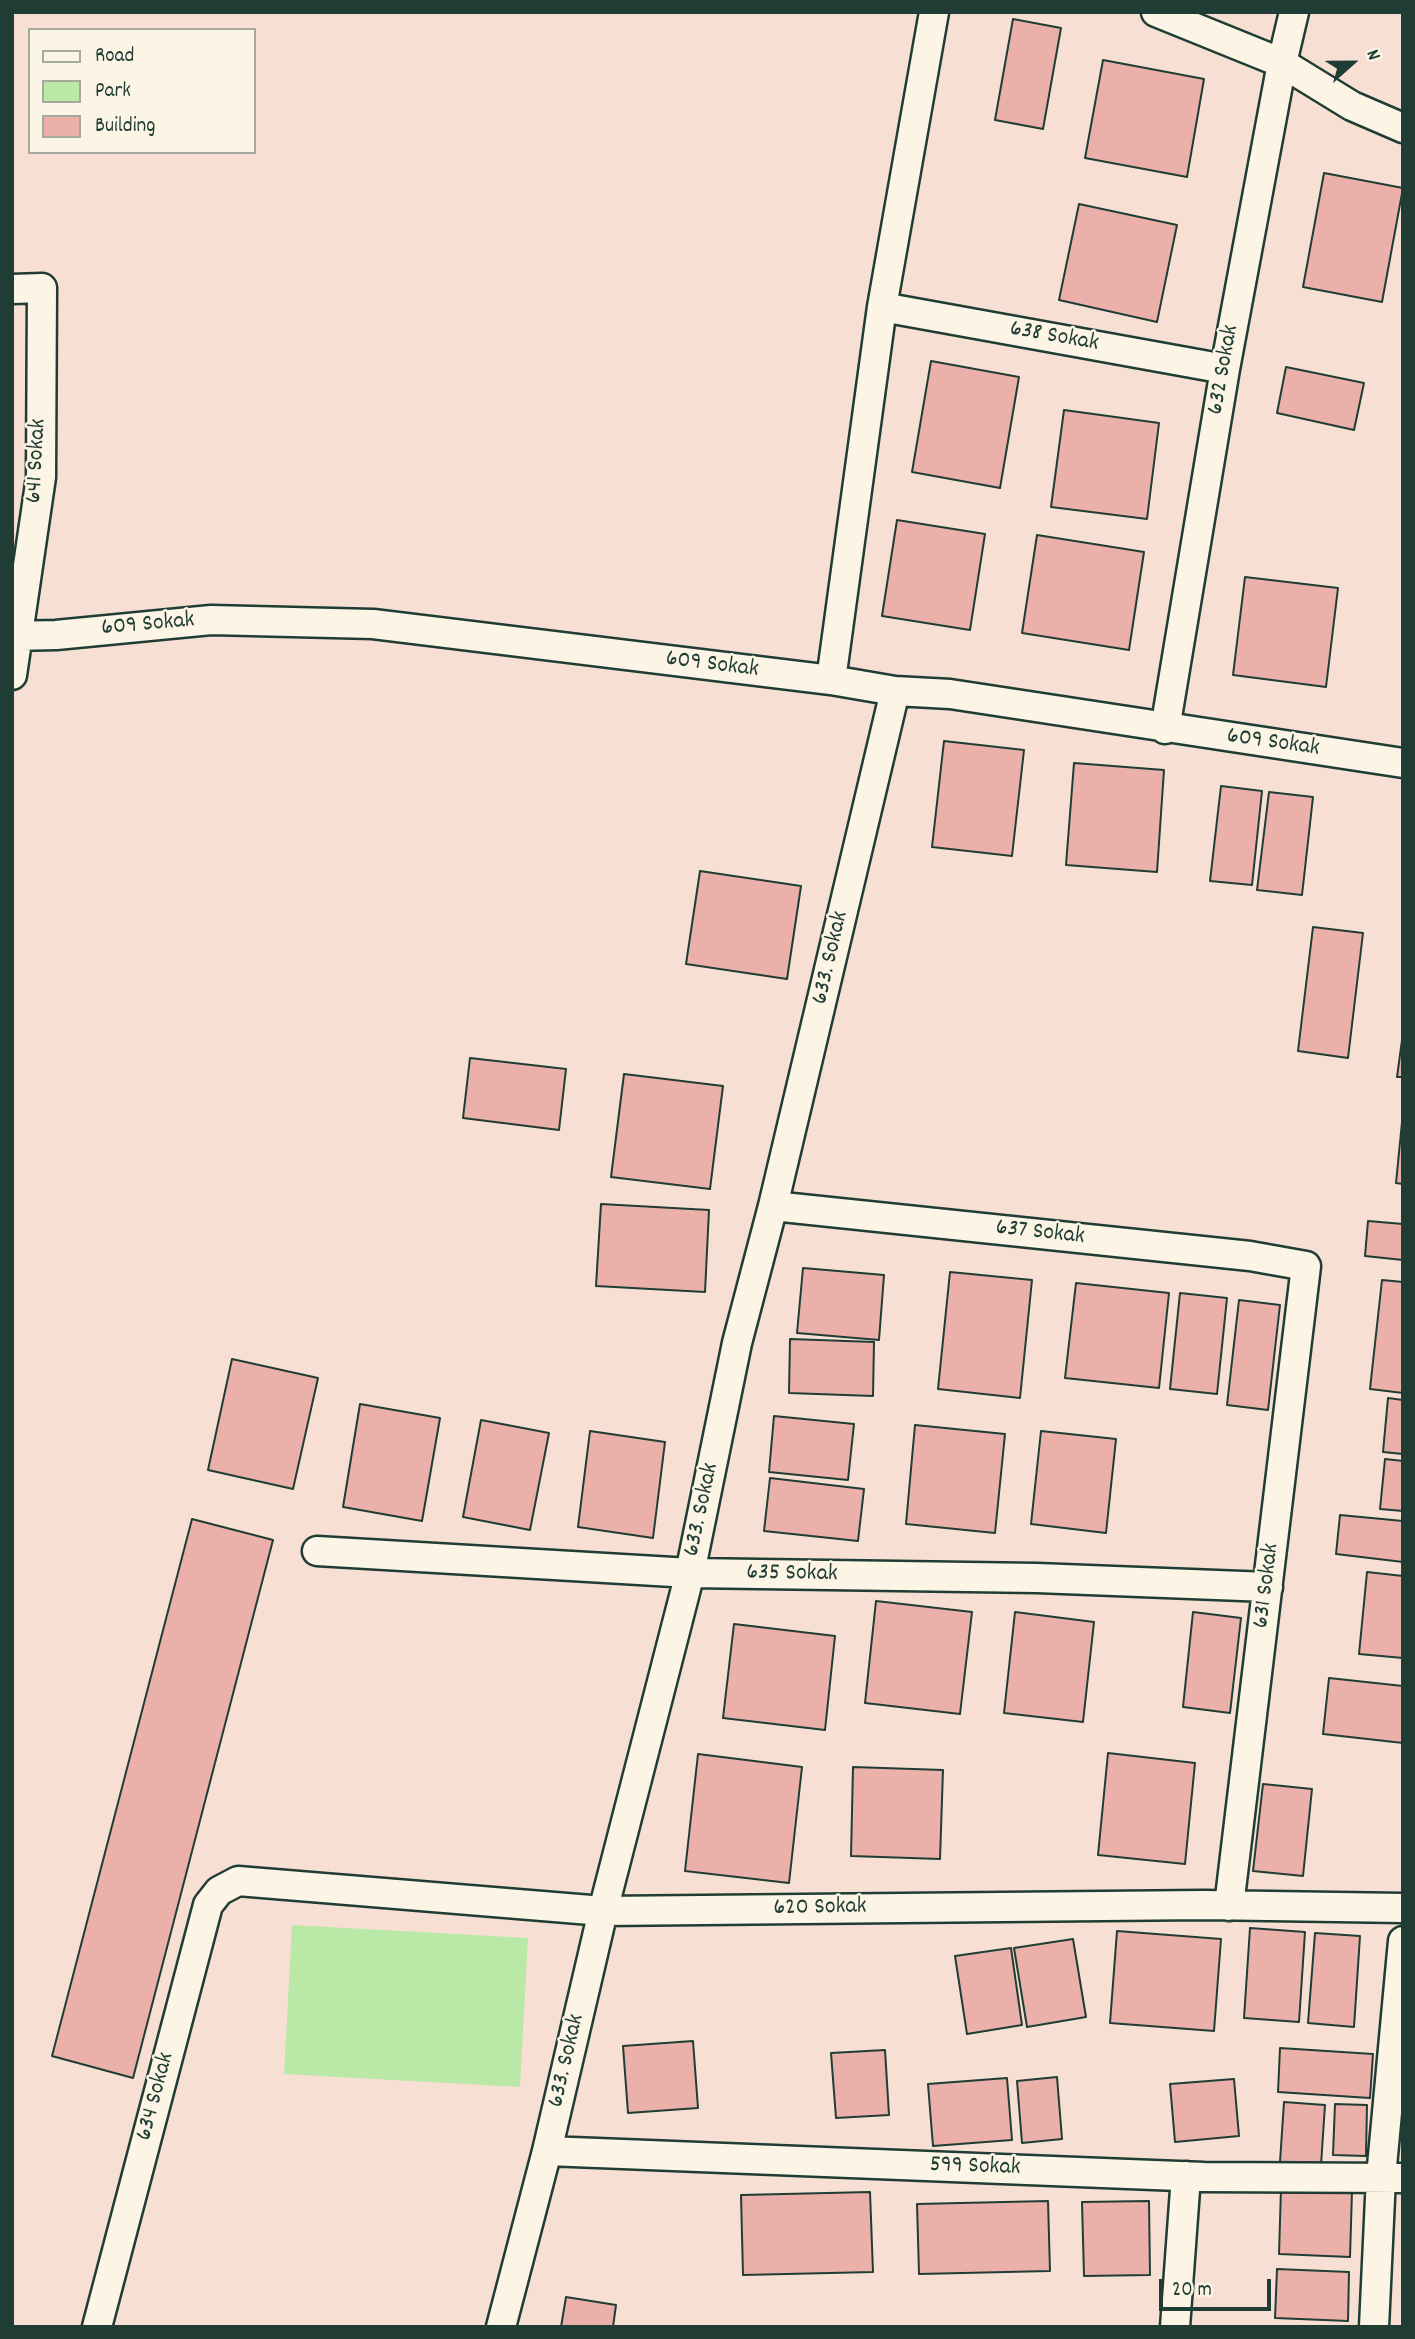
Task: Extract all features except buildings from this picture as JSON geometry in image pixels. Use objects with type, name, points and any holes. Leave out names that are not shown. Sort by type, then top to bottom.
[{"type":"street","points":[[831,680],[882,307],[934,12]]},
{"type":"street","points":[[1156,12],[1282,63],[1352,106],[1403,128]]},
{"type":"street","name":"632 Sokak","points":[[1165,729],[1225,369],[1282,63],[1294,12]]},
{"type":"street","name":"641 Sokak","points":[[12,289],[42,288],[41,477],[15,636],[12,675]]},
{"type":"street","name":"638 Sokak","points":[[882,307],[1225,369]]},
{"type":"street","name":"609 Sokak","points":[[15,636],[56,635],[211,620],[373,624],[831,680],[895,691],[950,694],[1165,729],[1403,763]]},
{"type":"street","name":"633. Sokak","points":[[501,2327],[547,2151],[603,1911],[690,1573],[737,1343],[773,1206],[895,691]]},
{"type":"street","name":"637 Sokak","points":[[773,1206],[1250,1256],[1306,1266]]},
{"type":"street","name":"631 Sokak","points":[[1229,1906],[1306,1266]]},
{"type":"street","name":"635 Sokak","points":[[317,1550],[690,1573],[1037,1578],[1268,1587]]},
{"type":"street","name":"620 Sokak","points":[[238,1881],[603,1911],[1229,1906],[1403,1908]]},
{"type":"street","name":"634 Sokak","points":[[97,2327],[208,1905],[219,1891],[238,1881]]},
{"type":"street","points":[[1374,2327],[1392,2178],[1403,1941]]},
{"type":"street","name":"599 Sokak","points":[[547,2151],[1185,2176],[1392,2178]]},
{"type":"street","points":[[1175,2327],[1185,2176]]},
{"type":"green space","points":[[292,1925],[528,1938],[520,2087],[284,2074]]}]
